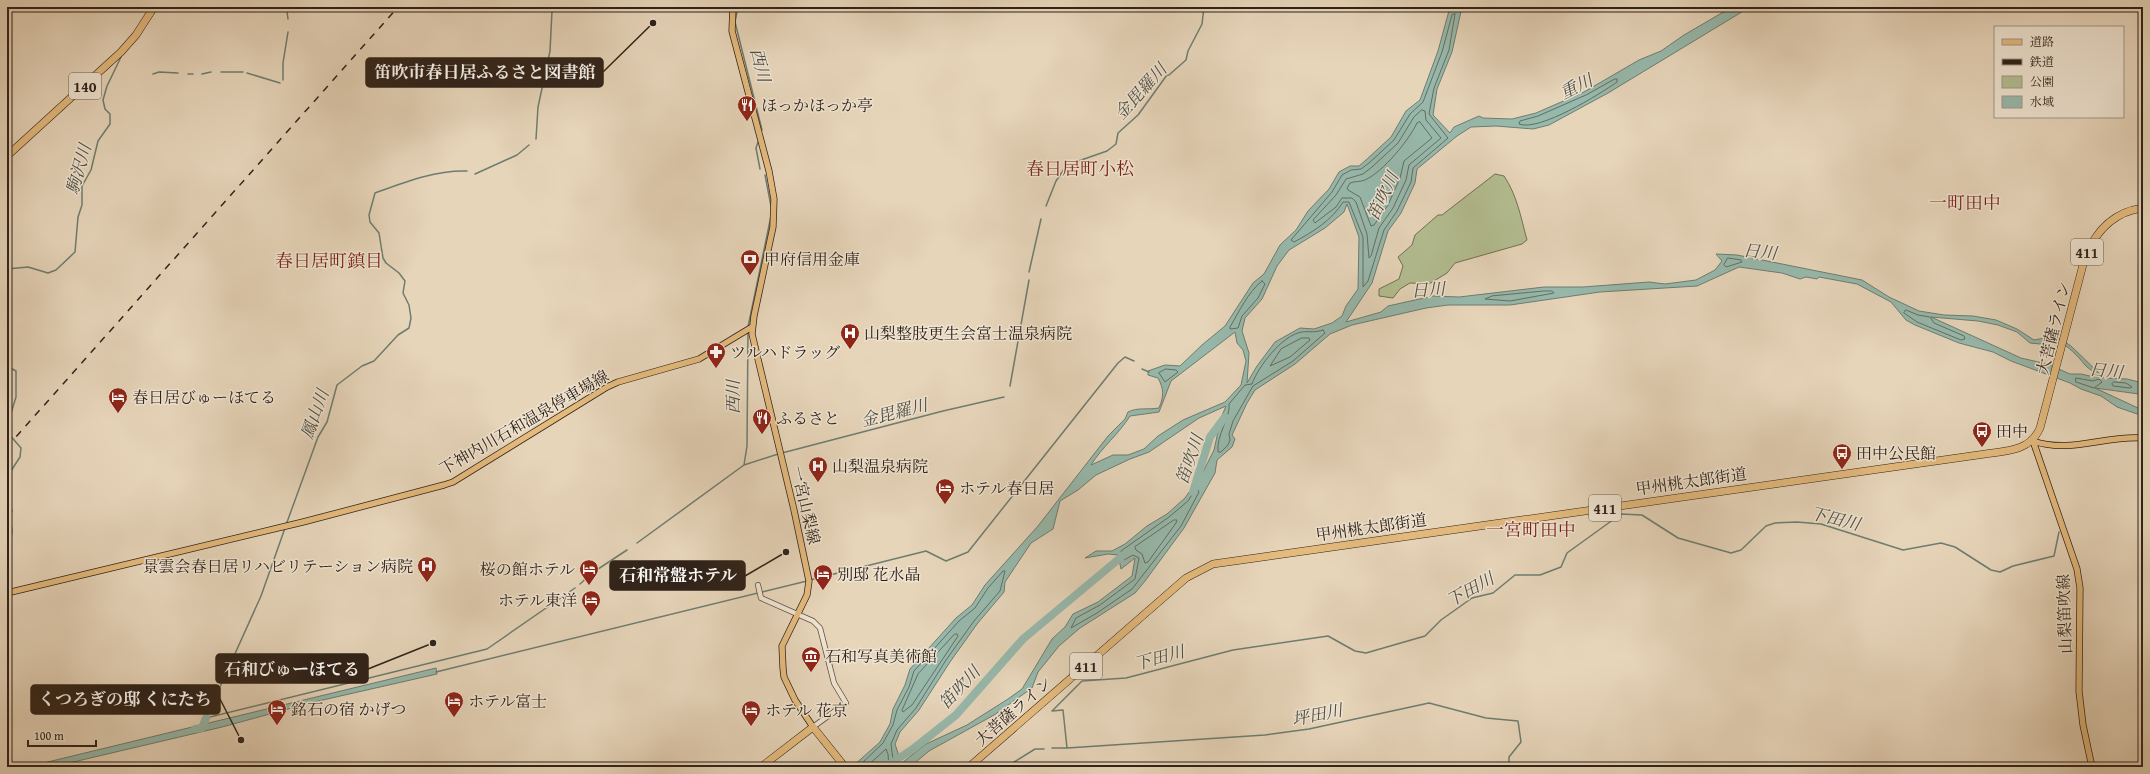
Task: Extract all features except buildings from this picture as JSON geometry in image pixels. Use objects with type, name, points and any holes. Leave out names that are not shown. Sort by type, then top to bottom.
[{"type":"highway","name":"140","points":[[7,156],[121,52],[136,35],[154,7]]},
{"type":"highway","name":"大菩薩ライン","points":[[2032,441],[2040,428],[2045,414],[2084,261],[2092,241],[2103,227],[2116,217],[2131,210],[2143,208]]},
{"type":"highway","name":"甲州桃太郎街道","points":[[1204,567],[1235,559],[2007,451],[2032,441]]},
{"type":"highway","name":"大菩薩ライン","points":[[969,767],[1186,578],[1204,567]]},
{"type":"highway","points":[[761,767],[813,727],[845,767]]},
{"type":"main road","points":[[733,7],[732,31],[769,171],[774,199],[773,227],[749,328]]},
{"type":"main road","name":"一宮山梨線","points":[[749,328],[809,579],[807,595],[782,646],[784,677],[792,694],[813,727]]},
{"type":"main road","name":"下神内川石和温泉停車場線","points":[[7,593],[283,527],[453,482],[606,387],[618,382],[699,359],[749,328]]},
{"type":"main road","points":[[2032,441],[2045,446],[2064,447],[2127,438],[2143,438]]},
{"type":"main road","name":"山梨笛吹線","points":[[2032,441],[2077,569],[2080,602],[2079,691],[2083,725],[2092,767]]},
{"type":"street","points":[[759,589],[762,598],[813,621],[820,628],[834,683],[846,703],[813,727]]},
{"type":"street","points":[[1306,767],[1317,765],[1336,767]]},
{"type":"green space","points":[[1495,174],[1504,176],[1512,191],[1527,240],[1522,244],[1455,263],[1447,273],[1429,284],[1410,283],[1400,289],[1393,298],[1379,296],[1379,289],[1399,279],[1403,266],[1398,257],[1412,245],[1415,235],[1438,215],[1442,215]]},
{"type":"water","points":[[1450,7],[1462,7],[1452,52],[1437,89],[1433,115],[1450,133],[1454,127],[1479,116],[1483,118],[1512,119],[1536,113],[1584,92],[1639,60],[1661,51],[1684,35],[1732,7],[1750,7],[1608,93],[1549,125],[1533,129],[1496,126],[1471,127],[1457,136],[1417,169],[1415,183],[1401,213],[1388,231],[1372,283],[1346,322],[1381,312],[1388,306],[1433,296],[1459,297],[1544,287],[1583,287],[1649,282],[1665,284],[1696,280],[1715,270],[1722,261],[1716,254],[1737,255],[1862,280],[1889,297],[1919,311],[1944,315],[1973,316],[1996,320],[2017,329],[2034,340],[2056,336],[2071,346],[2104,378],[2127,379],[2143,383],[2143,394],[2095,388],[2138,408],[2143,413],[2143,416],[2117,407],[2101,396],[2011,361],[1993,352],[1959,343],[1915,325],[1906,320],[1891,302],[1857,284],[1819,277],[1817,279],[1806,277],[1800,279],[1782,273],[1739,267],[1697,286],[1600,292],[1510,305],[1448,305],[1426,308],[1352,325],[1330,334],[1295,364],[1255,390],[1247,403],[1232,435],[1235,439],[1232,447],[1217,460],[1215,473],[1184,528],[1145,581],[1135,593],[1080,628],[1059,646],[1038,672],[1032,688],[994,715],[929,751],[910,767],[852,767],[880,742],[890,724],[893,709],[905,685],[910,669],[956,618],[972,605],[985,585],[1038,526],[1108,436],[1125,419],[1128,412],[1159,408],[1162,400],[1162,389],[1158,378],[1148,375],[1148,371],[1165,365],[1180,366],[1225,326],[1253,283],[1264,274],[1280,245],[1296,230],[1308,211],[1329,189],[1339,172],[1350,166],[1359,166],[1366,160],[1391,137],[1406,111],[1420,100],[1438,51]],"holes":[[[1347,204],[1359,237],[1358,289],[1346,306],[1342,316],[1332,323],[1314,329],[1300,328],[1275,342],[1257,366],[1247,383],[1249,353],[1242,331],[1245,318],[1262,299],[1277,266],[1289,250],[1325,228],[1344,212]],[[1931,317],[1978,321],[1998,325],[2017,332],[2030,343],[2040,344],[2057,340],[2065,345],[2093,371],[2094,377],[2081,374],[2070,374],[2047,364],[2021,358]],[[1235,332],[1237,343],[1243,350],[1246,361],[1241,385],[1225,402],[1183,420],[1158,436],[1144,449],[1128,455],[1113,455],[1091,465],[1130,416],[1159,412],[1171,381]],[[1226,406],[1221,418],[1214,450],[1203,472],[1185,498],[1167,514],[1147,526],[1125,544],[1112,551],[1096,551],[1085,558],[1108,554],[1118,555],[1121,569],[1135,558],[1132,576],[1098,602],[1073,614],[1065,627],[1052,639],[1022,689],[967,725],[926,744],[898,766],[898,753],[895,744],[900,732],[919,710],[977,624],[1004,592],[1005,582],[1031,543],[1053,529],[1060,501],[1078,490],[1096,475],[1149,452],[1199,418]]]},
{"type":"water","points":[[436,668],[437,674],[314,702],[222,727],[52,767],[27,767]]},
{"type":"waterway","name":"鳳山川","points":[[536,139],[538,107],[550,51],[552,11],[549,7]]},
{"type":"waterway","name":"西川","points":[[738,7],[735,22],[762,130]]},
{"type":"waterway","name":"金毘羅川","points":[[1046,206],[1056,181],[1067,165],[1107,151],[1116,144],[1118,133],[1138,115],[1167,75],[1169,75],[1186,60],[1188,51],[1202,24],[1204,7]]},
{"type":"waterway","points":[[287,12],[288,19]]},
{"type":"waterway","points":[[283,80],[283,63],[288,32]]},
{"type":"waterway","name":"駒沢川","points":[[7,269],[28,267],[48,273],[56,270],[75,252],[78,217],[82,205],[82,186],[91,170],[98,141],[110,124],[110,114],[105,109],[103,100],[107,86],[121,57]]},
{"type":"waterway","points":[[153,74],[159,72],[178,73]]},
{"type":"waterway","points":[[202,74],[211,72]]},
{"type":"waterway","points":[[221,72],[243,72]]},
{"type":"waterway","points":[[247,73],[280,83]]},
{"type":"waterway","points":[[188,74],[193,74]]},
{"type":"waterway","name":"西川","points":[[758,142],[756,148],[760,169]]},
{"type":"waterway","name":"鳳山川","points":[[475,174],[517,155],[529,145]]},
{"type":"waterway","name":"鳳山川","points":[[286,525],[318,437],[327,422],[337,385],[362,366],[374,361],[398,335],[409,328],[411,318],[409,305],[403,293],[405,281],[399,273],[386,263],[383,258],[379,233],[370,222],[369,215],[375,193],[409,181],[443,172],[467,171]]},
{"type":"waterway","name":"西川","points":[[765,175],[771,206]]},
{"type":"waterway","name":"西川","points":[[748,327],[771,216]]},
{"type":"waterway","name":"金毘羅川","points":[[1029,272],[1041,219]]},
{"type":"waterway","name":"金毘羅川","points":[[1010,386],[1029,280]]},
{"type":"waterway","name":"西川","points":[[744,465],[747,446],[748,331]]},
{"type":"waterway","points":[[810,580],[926,551],[946,561],[968,552],[1118,363],[1125,357],[1134,361]]},
{"type":"waterway","name":"駒沢川","points":[[7,366],[16,371],[16,397],[7,426]]},
{"type":"waterway","points":[[1142,369],[1149,372]]},
{"type":"waterway","name":"金毘羅川","points":[[782,453],[943,411],[1004,397]]},
{"type":"waterway","name":"笛吹川","points":[[1193,492],[1210,437],[1225,417]]},
{"type":"waterway","name":"駒沢川","points":[[7,427],[8,433],[21,448],[20,457],[7,477]]},
{"type":"waterway","name":"西川","points":[[637,543],[744,465],[778,454]]},
{"type":"waterway","name":"駒沢川","points":[[7,506],[12,510],[10,519],[12,530],[7,576]]},
{"type":"waterway","name":"下田川","points":[[1052,748],[1067,748],[1063,710],[1052,711],[1082,681],[1126,678],[1233,650],[1328,636],[1355,651],[1366,653],[1425,636],[1441,620],[1472,598],[1493,593],[1515,575],[1540,575],[1561,567],[1567,553],[1621,514],[1642,515],[1678,538],[1731,553],[1741,550],[1766,526],[1775,523],[1797,522],[1821,524],[1903,550],[1941,543],[1955,547],[1991,570],[2000,572],[2013,566],[2054,556],[2059,532]]},
{"type":"waterway","name":"鳳山川","points":[[206,718],[261,596],[285,528]]},
{"type":"waterway","name":"西川","points":[[580,584],[592,573],[627,550]]},
{"type":"waterway","name":"笛吹川","points":[[885,767],[913,749],[956,715],[1023,639],[1126,553]]},
{"type":"waterway","points":[[436,672],[807,581]]},
{"type":"waterway","name":"西川","points":[[206,718],[487,649],[575,588]]},
{"type":"waterway","name":"坪田川","points":[[1067,748],[1265,735],[1309,729],[1429,703],[1486,718],[1518,721],[1521,742],[1509,757],[1509,767]]},
{"type":"waterway","name":"西川","points":[[195,729],[202,728],[206,718]]},
{"type":"waterway","name":"下田川","points":[[1006,767],[1035,749],[1044,749]]},
{"type":"railway","points":[[7,447],[398,7]]},
{"type":"place","name":"笛吹市春日居ふるさと図書館","points":[[653,23]]},
{"type":"place","name":"ほっかほっか亭","points":[[747,122]]},
{"type":"place","name":"甲府信用金庫","points":[[750,276]]},
{"type":"place","name":"山梨整肢更生会富士温泉病院","points":[[850,350]]},
{"type":"place","name":"ツルハドラッグ","points":[[716,369]]},
{"type":"place","name":"春日居びゅーほてる","points":[[118,414]]},
{"type":"place","name":"ふるさと","points":[[762,435]]},
{"type":"place","name":"田中","points":[[1982,448]]},
{"type":"place","name":"田中公民館","points":[[1842,470]]},
{"type":"place","name":"山梨温泉病院","points":[[818,483]]},
{"type":"place","name":"ホテル春日居","points":[[945,505]]},
{"type":"place","name":"石和常盤ホテル","points":[[786,552]]},
{"type":"place","name":"景雲会春日居リハビリテーション病院","points":[[427,583]]},
{"type":"place","name":"桜の館ホテル","points":[[589,586]]},
{"type":"place","name":"別邸 花水晶","points":[[823,591]]},
{"type":"place","name":"ホテル東洋","points":[[591,617]]},
{"type":"place","name":"石和びゅーほてる","points":[[433,643]]},
{"type":"place","name":"石和写真美術館","points":[[811,673]]},
{"type":"place","name":"ホテル富士","points":[[454,718]]},
{"type":"place","name":"銘石の宿 かげつ","points":[[277,726]]},
{"type":"place","name":"ホテル 花京","points":[[751,727]]},
{"type":"place","name":"くつろぎの邸 くにたち","points":[[241,740]]},
{"type":"district","name":"春日居町小松","points":[[1080,168]]},
{"type":"district","name":"一町田中","points":[[1965,202]]},
{"type":"district","name":"春日居町鎮目","points":[[329,260]]},
{"type":"district","name":"一宮町田中","points":[[1531,529]]},
{"type":"water label","name":"重川","points":[[1576,86]]},
{"type":"water label","name":"日川","points":[[1760,251]]},
{"type":"water label","name":"日川","points":[[1428,289]]},
{"type":"water label","name":"日川","points":[[2106,370]]}]
